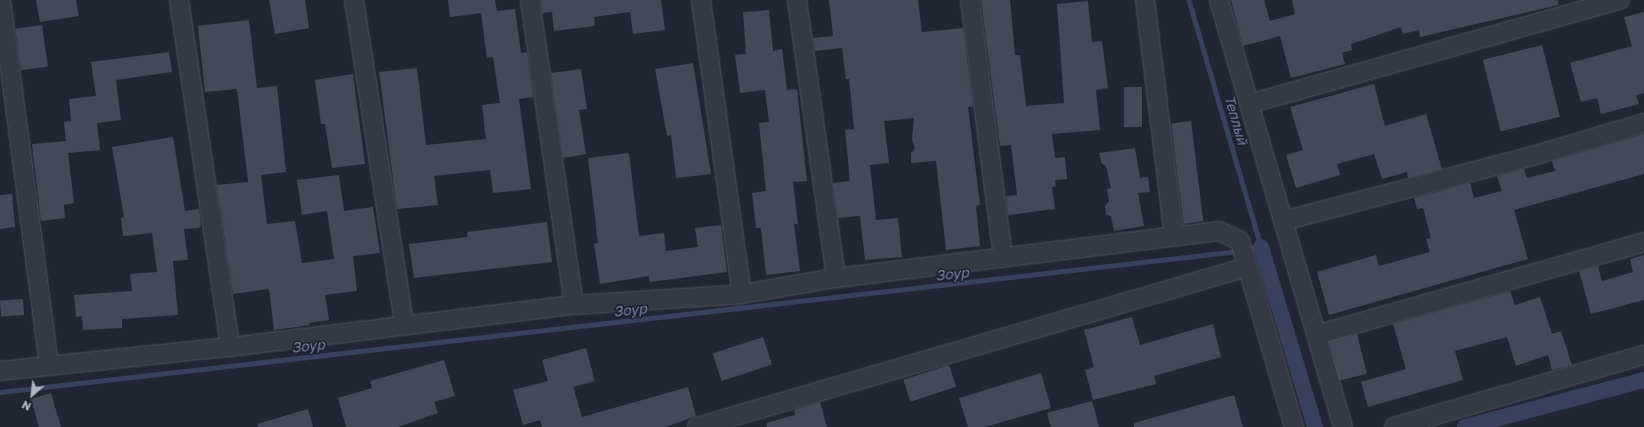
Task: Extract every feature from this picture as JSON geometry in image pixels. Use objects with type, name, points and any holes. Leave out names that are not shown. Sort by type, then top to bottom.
[{"type":"street","points":[[1,0],[49,366]]},
{"type":"street","points":[[179,0],[230,347]]},
{"type":"street","points":[[354,0],[404,324]]},
{"type":"street","points":[[530,0],[574,304]]},
{"type":"street","points":[[701,0],[742,294]]},
{"type":"street","points":[[797,0],[836,278]]},
{"type":"street","points":[[970,0],[1003,258]]},
{"type":"street","points":[[1145,0],[1174,236]]},
{"type":"street","points":[[1219,0],[1342,427]]},
{"type":"street","points":[[1249,104],[1620,0]]},
{"type":"street","points":[[1283,221],[1529,156],[1644,123]]},
{"type":"street","points":[[0,370],[230,347],[404,324],[574,304],[742,294],[836,278],[1219,231],[1240,241],[1294,427]]},
{"type":"street","points":[[1316,335],[1644,242]]},
{"type":"street","points":[[697,427],[1247,267]]},
{"type":"street","points":[[1394,427],[1644,355]]},
{"type":"building","points":[[36,0],[76,0],[79,16],[40,22]]},
{"type":"building","points":[[269,0],[305,0],[309,28],[275,34]]},
{"type":"building","points":[[448,0],[495,0],[497,11],[515,9],[521,53],[527,52],[533,97],[519,99],[531,189],[493,193],[490,170],[434,176],[438,205],[397,209],[379,72],[417,68],[426,145],[486,139],[482,105],[500,103],[493,57],[487,58],[481,13],[450,17]]},
{"type":"building","points":[[541,0],[661,0],[665,30],[633,34],[630,12],[594,17],[595,26],[554,31],[552,12],[542,13]]},
{"type":"building","points":[[829,0],[918,0],[922,32],[963,28],[973,106],[968,107],[980,205],[976,206],[980,246],[946,250],[936,161],[911,163],[911,153],[915,148],[912,139],[914,118],[884,121],[889,163],[870,165],[876,220],[898,218],[902,257],[865,260],[860,216],[838,218],[833,183],[850,181],[845,130],[854,129],[849,79],[846,79],[842,48],[815,51],[813,38],[833,36]]},
{"type":"building","points":[[981,0],[1010,0],[1015,55],[1020,55],[1026,106],[1064,103],[1057,4],[1088,1],[1092,42],[1102,41],[1108,88],[1096,90],[1100,130],[1052,134],[1055,158],[1065,157],[1067,179],[1055,180],[1056,186],[1052,187],[1055,209],[1008,215],[1006,196],[1017,195],[1011,145],[1000,146]]},
{"type":"building","points":[[1231,0],[1264,0],[1270,21],[1295,14],[1292,0],[1558,0],[1558,5],[1420,37],[1419,30],[1403,34],[1401,27],[1351,44],[1352,50],[1342,53],[1345,64],[1291,78],[1280,36],[1243,46]]},
{"type":"building","points":[[769,10],[773,51],[782,49],[787,90],[797,89],[807,181],[793,182],[798,224],[794,224],[800,271],[766,275],[761,228],[756,228],[752,193],[766,191],[759,123],[769,122],[765,90],[740,93],[735,55],[746,54],[743,12]]},
{"type":"building","points":[[1644,12],[1644,93],[1636,95],[1639,104],[1601,114],[1597,98],[1581,102],[1570,63],[1632,46],[1624,17]]},
{"type":"building","points":[[249,20],[257,88],[277,86],[286,172],[261,175],[267,224],[295,221],[302,263],[334,259],[327,211],[302,215],[297,180],[339,175],[344,211],[373,207],[380,253],[353,256],[357,291],[325,295],[329,320],[309,323],[310,325],[274,330],[269,289],[233,294],[217,185],[248,182],[237,89],[205,92],[198,26]]},
{"type":"building","points":[[42,25],[48,67],[21,70],[15,29]]},
{"type":"building","points":[[1542,45],[1560,117],[1501,132],[1483,60]]},
{"type":"building","points":[[169,52],[172,72],[116,80],[121,120],[97,123],[100,150],[68,153],[74,203],[64,205],[65,218],[41,221],[32,144],[66,141],[64,122],[71,121],[69,99],[96,96],[91,62]]},
{"type":"building","points":[[693,63],[711,174],[676,178],[671,135],[667,136],[655,69]]},
{"type":"building","points":[[581,69],[587,109],[579,110],[586,154],[563,158],[551,73]]},
{"type":"building","points":[[353,74],[365,164],[332,168],[325,124],[321,124],[315,80]]},
{"type":"building","points":[[1374,84],[1385,126],[1426,114],[1442,169],[1408,178],[1407,172],[1382,179],[1374,154],[1337,164],[1340,175],[1296,188],[1286,155],[1303,150],[1290,107]]},
{"type":"building","points":[[1124,87],[1142,87],[1142,127],[1124,127]]},
{"type":"building","points":[[1191,121],[1203,221],[1183,224],[1171,123]]},
{"type":"building","points":[[1644,134],[1644,174],[1514,210],[1528,259],[1329,315],[1317,272],[1376,255],[1379,266],[1430,252],[1426,239],[1431,238],[1423,208],[1417,209],[1414,198],[1470,183],[1474,198],[1502,191],[1497,176],[1524,169],[1527,178],[1555,171],[1552,161]]},
{"type":"building","points":[[173,137],[185,211],[199,209],[201,225],[199,228],[184,229],[188,260],[173,261],[178,315],[122,319],[122,328],[83,330],[82,316],[76,317],[74,295],[132,291],[130,274],[157,272],[152,233],[123,236],[121,218],[124,217],[112,147]]},
{"type":"building","points":[[1135,148],[1140,178],[1148,177],[1150,192],[1138,193],[1144,226],[1114,231],[1111,216],[1106,215],[1105,206],[1109,201],[1107,189],[1111,188],[1106,166],[1102,164],[1099,153]]},
{"type":"building","points":[[629,153],[639,236],[664,233],[666,251],[698,247],[695,228],[721,225],[727,272],[650,282],[649,276],[600,284],[594,244],[598,243],[588,158]]},
{"type":"building","points":[[12,194],[15,227],[0,229],[0,195]]},
{"type":"building","points":[[547,222],[552,262],[414,278],[409,244],[468,237],[467,232]]},
{"type":"building","points":[[1644,255],[1644,300],[1591,314],[1579,271],[1598,266],[1602,281],[1633,272],[1630,259]]},
{"type":"building","points":[[1510,291],[1515,305],[1540,297],[1552,334],[1561,331],[1572,365],[1552,370],[1548,355],[1516,366],[1507,337],[1455,351],[1463,380],[1368,407],[1361,382],[1406,369],[1393,324]]},
{"type":"building","points":[[23,299],[24,315],[1,317],[0,301]]},
{"type":"building","points":[[1132,317],[1140,345],[1213,324],[1221,357],[1154,376],[1156,384],[1093,400],[1085,370],[1094,367],[1084,330]]},
{"type":"building","points":[[1357,334],[1367,374],[1339,381],[1329,341]]},
{"type":"building","points":[[763,337],[772,365],[722,381],[713,353]]},
{"type":"building","points":[[586,348],[595,381],[573,387],[582,417],[688,387],[696,416],[666,427],[542,427],[540,420],[523,425],[513,390],[548,381],[542,360]]},
{"type":"building","points":[[444,360],[455,396],[434,402],[438,413],[398,427],[346,427],[338,398],[372,388],[370,381]]},
{"type":"building","points":[[949,365],[956,387],[910,402],[903,380]]},
{"type":"building","points":[[1041,373],[1051,408],[985,427],[968,427],[959,398]]},
{"type":"building","points":[[51,393],[61,427],[39,427],[31,399]]},
{"type":"building","points":[[1234,395],[1243,427],[1134,427],[1134,423]]},
{"type":"building","points":[[1092,401],[1099,427],[1051,427],[1047,413]]},
{"type":"building","points":[[820,402],[827,427],[767,427],[766,423],[795,415],[794,410]]},
{"type":"building","points":[[308,409],[313,427],[258,427],[257,424]]},
{"type":"waterway","name":"Теплый","points":[[1189,0],[1261,247],[1246,250]]},
{"type":"waterway","points":[[1261,247],[1315,427]]},
{"type":"waterway","name":"Зоур","points":[[0,392],[1239,251]]},
{"type":"waterway","points":[[1465,427],[1644,380]]}]
